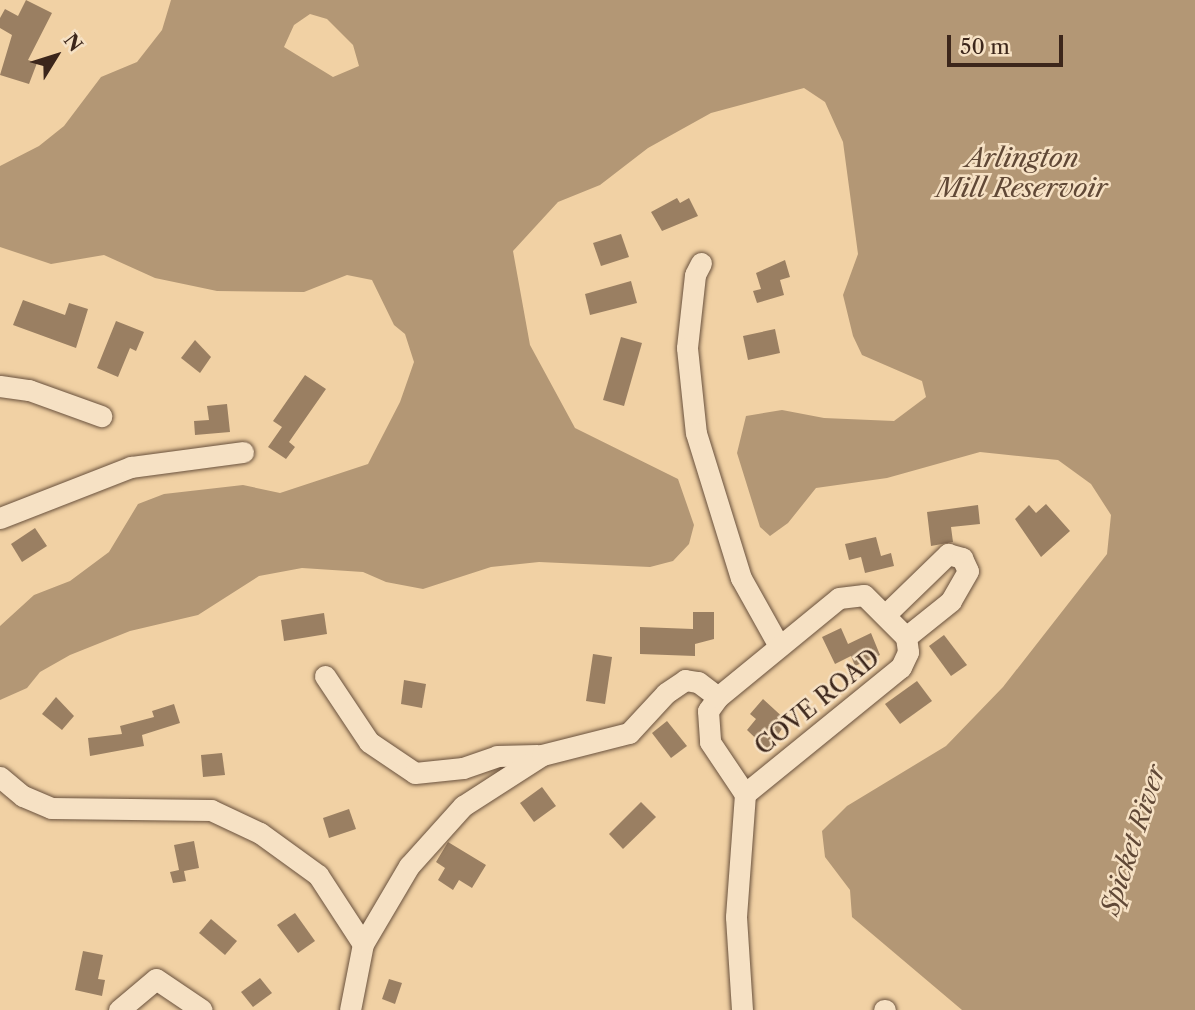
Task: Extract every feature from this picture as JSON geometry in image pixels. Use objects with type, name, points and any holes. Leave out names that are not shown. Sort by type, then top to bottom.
[{"type":"street","points":[[698,269],[687,348],[696,433],[741,578],[779,646]]},
{"type":"street","points":[[0,386],[29,390],[101,416]]},
{"type":"street","points":[[0,518],[131,467],[243,452]]},
{"type":"street","points":[[885,614],[948,554],[962,558],[968,571],[951,601],[906,637]]},
{"type":"street","name":"COVE ROAD","points":[[718,697],[847,594],[864,595],[906,637],[905,660],[889,681],[745,794]]},
{"type":"street","points":[[325,676],[369,742],[415,773],[463,768],[497,756],[542,755],[629,733],[666,693],[685,680],[698,682],[718,697],[708,711],[710,742],[745,794],[736,917],[742,1010]]},
{"type":"street","points":[[350,1010],[363,944],[430,839],[481,792],[542,755]]},
{"type":"street","points":[[0,777],[23,796],[51,808],[194,807],[232,820],[292,853],[318,875],[363,944]]},
{"type":"street","points":[[119,1010],[151,980],[164,981],[202,1010]]},
{"type":"water","name":"Arlington Mill Reservoir","points":[[171,0],[1195,0],[1195,1010],[962,1010],[852,917],[850,890],[825,857],[822,831],[847,806],[946,746],[1003,687],[1107,554],[1111,515],[1091,484],[1058,460],[980,452],[887,478],[816,488],[788,523],[770,536],[760,527],[737,453],[746,416],[782,410],[824,418],[894,421],[926,397],[922,381],[862,355],[853,336],[843,295],[858,254],[843,142],[825,102],[804,88],[711,113],[648,148],[600,185],[558,202],[513,251],[530,345],[575,428],[678,479],[694,525],[689,544],[673,561],[650,567],[539,562],[491,567],[423,589],[386,582],[363,572],[302,568],[259,576],[198,615],[130,631],[70,655],[40,672],[27,688],[0,700],[0,626],[34,595],[70,581],[109,552],[138,504],[164,494],[243,485],[280,493],[368,464],[400,402],[414,362],[405,334],[394,325],[372,280],[347,275],[304,292],[217,291],[155,278],[104,255],[51,264],[0,247],[0,166],[39,146],[64,126],[101,77],[137,62],[162,30]],"holes":[[[310,14],[327,19],[353,45],[359,66],[333,77],[284,47],[294,25]]]},
{"type":"building","points":[[26,0],[52,13],[28,60],[37,63],[29,84],[0,75],[12,35],[0,28],[0,18],[5,9],[18,16]]},
{"type":"building","points":[[677,198],[680,203],[689,198],[698,216],[662,231],[651,212]]},
{"type":"building","points":[[621,234],[629,257],[601,266],[593,243]]},
{"type":"building","points":[[785,260],[790,277],[780,280],[784,295],[757,303],[753,291],[761,289],[756,273]]},
{"type":"building","points":[[631,281],[637,303],[590,315],[585,294]]},
{"type":"building","points":[[23,300],[65,315],[69,303],[88,309],[76,348],[13,325]]},
{"type":"building","points":[[116,321],[144,332],[136,351],[130,348],[118,377],[97,368]]},
{"type":"building","points":[[775,329],[780,353],[748,360],[743,336]]},
{"type":"building","points":[[621,337],[642,343],[624,406],[603,400]]},
{"type":"building","points":[[195,340],[211,357],[200,373],[181,358]]},
{"type":"building","points":[[305,375],[326,389],[289,442],[295,447],[286,459],[268,447],[282,427],[273,421]]},
{"type":"building","points":[[227,404],[230,432],[195,435],[194,421],[209,420],[207,406]]},
{"type":"building","points":[[1046,504],[1070,531],[1041,557],[1015,519],[1029,505],[1036,513]]},
{"type":"building","points":[[978,505],[980,524],[951,527],[953,542],[931,546],[927,512]]},
{"type":"building","points":[[35,528],[47,546],[22,562],[11,544]]},
{"type":"building","points":[[876,537],[881,556],[891,553],[894,566],[865,573],[861,557],[849,560],[845,544]]},
{"type":"building","points":[[693,612],[714,612],[714,639],[695,644],[695,656],[640,654],[640,627],[693,629]]},
{"type":"building","points":[[324,613],[327,634],[284,641],[281,620]]},
{"type":"building","points":[[841,628],[848,644],[871,633],[880,655],[855,666],[851,656],[835,664],[822,637]]},
{"type":"building","points":[[944,635],[967,665],[951,676],[929,646]]},
{"type":"building","points":[[593,654],[612,657],[605,704],[586,701]]},
{"type":"building","points":[[404,680],[426,684],[422,708],[401,704]]},
{"type":"building","points":[[917,681],[932,701],[900,724],[885,704]]},
{"type":"building","points":[[56,697],[74,716],[62,730],[42,714]]},
{"type":"building","points":[[763,699],[787,721],[768,750],[747,730],[756,719],[750,714]]},
{"type":"building","points":[[174,704],[180,723],[142,735],[144,746],[90,756],[88,738],[122,734],[120,726],[154,717],[152,711]]},
{"type":"building","points":[[667,721],[687,746],[671,758],[652,733]]},
{"type":"building","points":[[222,753],[225,775],[203,777],[201,755]]},
{"type":"building","points":[[542,787],[556,806],[534,822],[520,803]]},
{"type":"building","points":[[641,802],[656,817],[623,849],[609,834]]},
{"type":"building","points":[[349,809],[356,829],[329,838],[323,818]]},
{"type":"building","points":[[194,841],[199,868],[184,871],[186,881],[173,883],[170,872],[179,870],[174,845]]},
{"type":"building","points":[[448,842],[486,865],[472,888],[459,880],[453,890],[438,880],[445,868],[436,862]]},
{"type":"building","points":[[295,913],[315,941],[298,953],[277,925]]},
{"type":"building","points":[[211,919],[237,941],[225,955],[199,933]]},
{"type":"building","points":[[83,951],[103,955],[98,979],[105,980],[102,996],[75,990]]},
{"type":"building","points":[[260,978],[272,993],[253,1007],[241,992]]},
{"type":"building","points":[[389,979],[402,983],[395,1004],[382,999]]},
{"type":"water label","name":"Spicket River","points":[[1134,840]]}]
